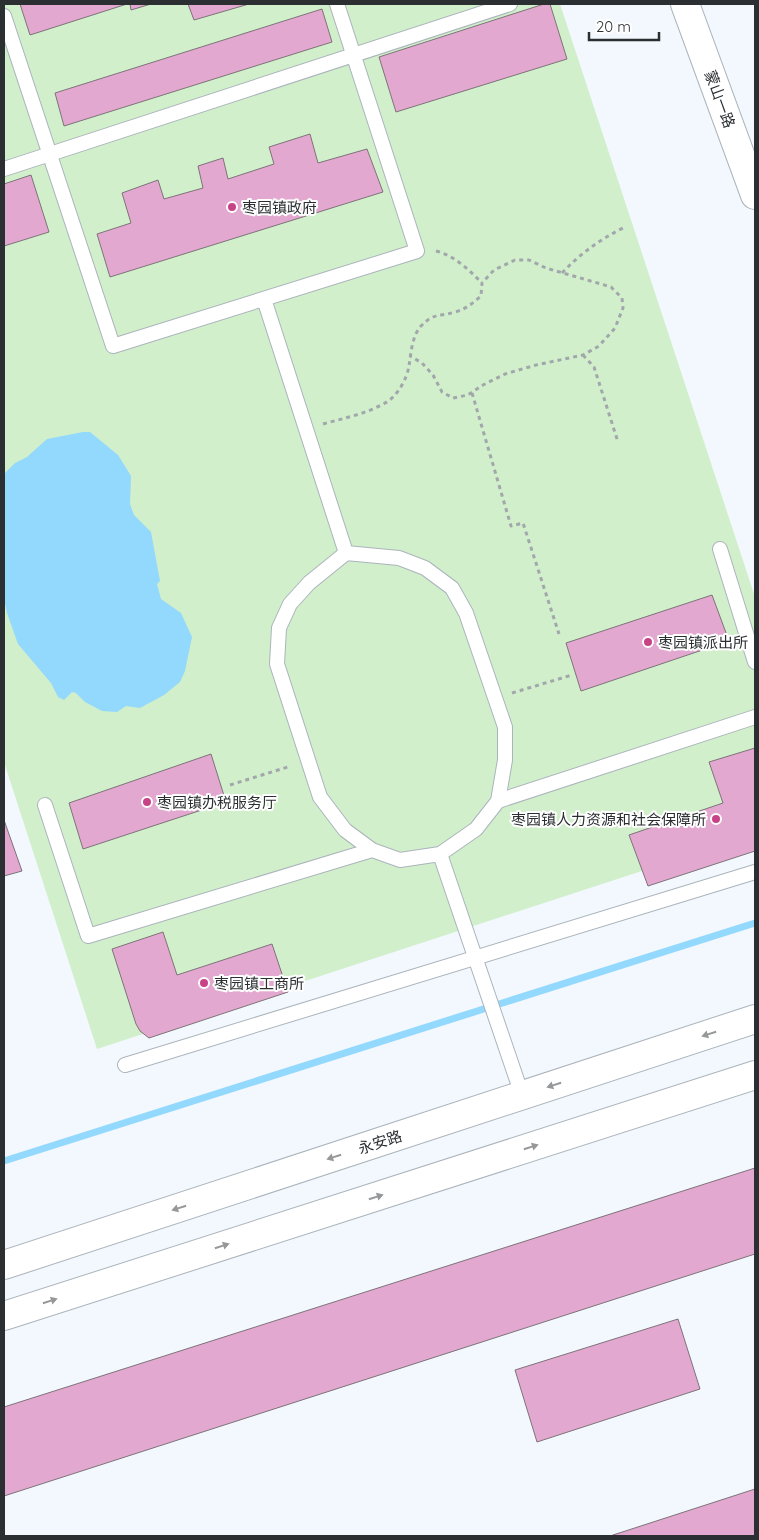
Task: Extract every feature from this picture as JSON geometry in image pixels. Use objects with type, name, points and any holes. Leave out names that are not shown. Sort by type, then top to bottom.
[{"type":"main road","name":"蒙山一路","points":[[685,4],[755,195]]},
{"type":"main road","name":"永安路","points":[[4,1265],[755,1019]]},
{"type":"main road","points":[[4,1316],[755,1075]]},
{"type":"lane","points":[[4,16],[113,346],[417,250],[337,4]]},
{"type":"lane","points":[[4,169],[510,4]]},
{"type":"lane","points":[[264,299],[346,552]]},
{"type":"lane","points":[[720,549],[755,662]]},
{"type":"lane","points":[[346,552],[398,558],[425,568],[452,588],[466,613],[495,698],[505,727],[505,760],[498,801],[476,829],[440,854],[400,860],[372,850],[344,830],[320,798],[277,664],[279,628],[290,604],[309,583],[346,552]]},
{"type":"lane","points":[[498,801],[755,717]]},
{"type":"lane","points":[[45,805],[88,936],[372,850]]},
{"type":"lane","points":[[440,854],[522,1096]]},
{"type":"lane","points":[[125,1066],[755,872]]},
{"type":"path","points":[[562,273],[587,248],[623,228]]},
{"type":"path","points":[[416,245],[443,253],[464,264],[482,283]]},
{"type":"path","points":[[306,429],[355,415],[386,403],[400,389],[408,370],[410,356],[412,344],[420,327],[435,315],[455,312],[468,307],[481,296],[482,283],[494,270],[515,260],[529,260],[546,268],[611,287],[622,298],[623,308],[614,328],[599,346],[582,355],[505,374],[482,385],[468,395],[453,398],[442,392],[433,375],[422,363],[410,356]]},
{"type":"path","points":[[582,355],[594,367],[618,442]]},
{"type":"path","points":[[472,392],[511,526],[523,523],[559,634]]},
{"type":"path","points":[[495,698],[572,675]]},
{"type":"path","points":[[230,785],[308,760]]},
{"type":"green space","points":[[4,4],[560,4],[755,597],[755,834],[97,1049],[4,762]]},
{"type":"water","points":[[90,432],[118,455],[131,476],[130,504],[134,515],[151,532],[160,581],[157,584],[161,599],[181,613],[192,637],[185,671],[180,682],[164,695],[140,708],[126,706],[117,712],[102,711],[85,702],[76,693],[72,692],[64,700],[58,697],[51,683],[18,644],[4,599],[4,474],[15,463],[27,457],[47,439]]},
{"type":"building","points":[[20,4],[127,4],[30,35]]},
{"type":"building","points":[[130,4],[151,4],[131,10]]},
{"type":"building","points":[[188,4],[249,4],[194,20]]},
{"type":"building","points":[[544,4],[550,4],[567,59],[396,112],[379,57]]},
{"type":"building","points":[[322,9],[332,42],[64,126],[55,93]]},
{"type":"building","points":[[310,134],[318,163],[367,149],[383,192],[110,277],[97,234],[131,223],[122,193],[158,180],[164,199],[203,188],[198,166],[223,158],[228,179],[274,164],[269,147]]},
{"type":"building","points":[[31,175],[49,232],[4,246],[4,184]]},
{"type":"building","name":"枣园镇派出所","points":[[712,595],[729,641],[581,691],[566,643]]},
{"type":"building","name":"枣园镇人力资源和社会保障所","points":[[755,748],[755,851],[648,886],[629,835],[723,803],[709,762]]},
{"type":"building","name":"枣园镇办税服务厅","points":[[211,754],[226,802],[83,849],[69,803]]},
{"type":"building","points":[[4,820],[22,871],[4,876]]},
{"type":"building","name":"枣园镇工商所","points":[[163,932],[177,975],[272,944],[288,992],[149,1038],[140,1031],[136,1024],[112,949]]},
{"type":"building","points":[[755,1168],[755,1254],[4,1496],[4,1407]]},
{"type":"building","points":[[678,1319],[700,1389],[537,1442],[515,1370]]},
{"type":"building","points":[[755,1489],[755,1536],[610,1536]]},
{"type":"waterway","points":[[4,1161],[755,923]]},
{"type":"place","name":"枣园镇政府","points":[[232,207]]},
{"type":"place","name":"枣园镇派出所","points":[[648,642]]},
{"type":"place","name":"枣园镇办税服务厅","points":[[147,802]]},
{"type":"place","name":"枣园镇人力资源和社会保障所","points":[[716,819]]},
{"type":"place","name":"枣园镇工商所","points":[[204,983]]}]
